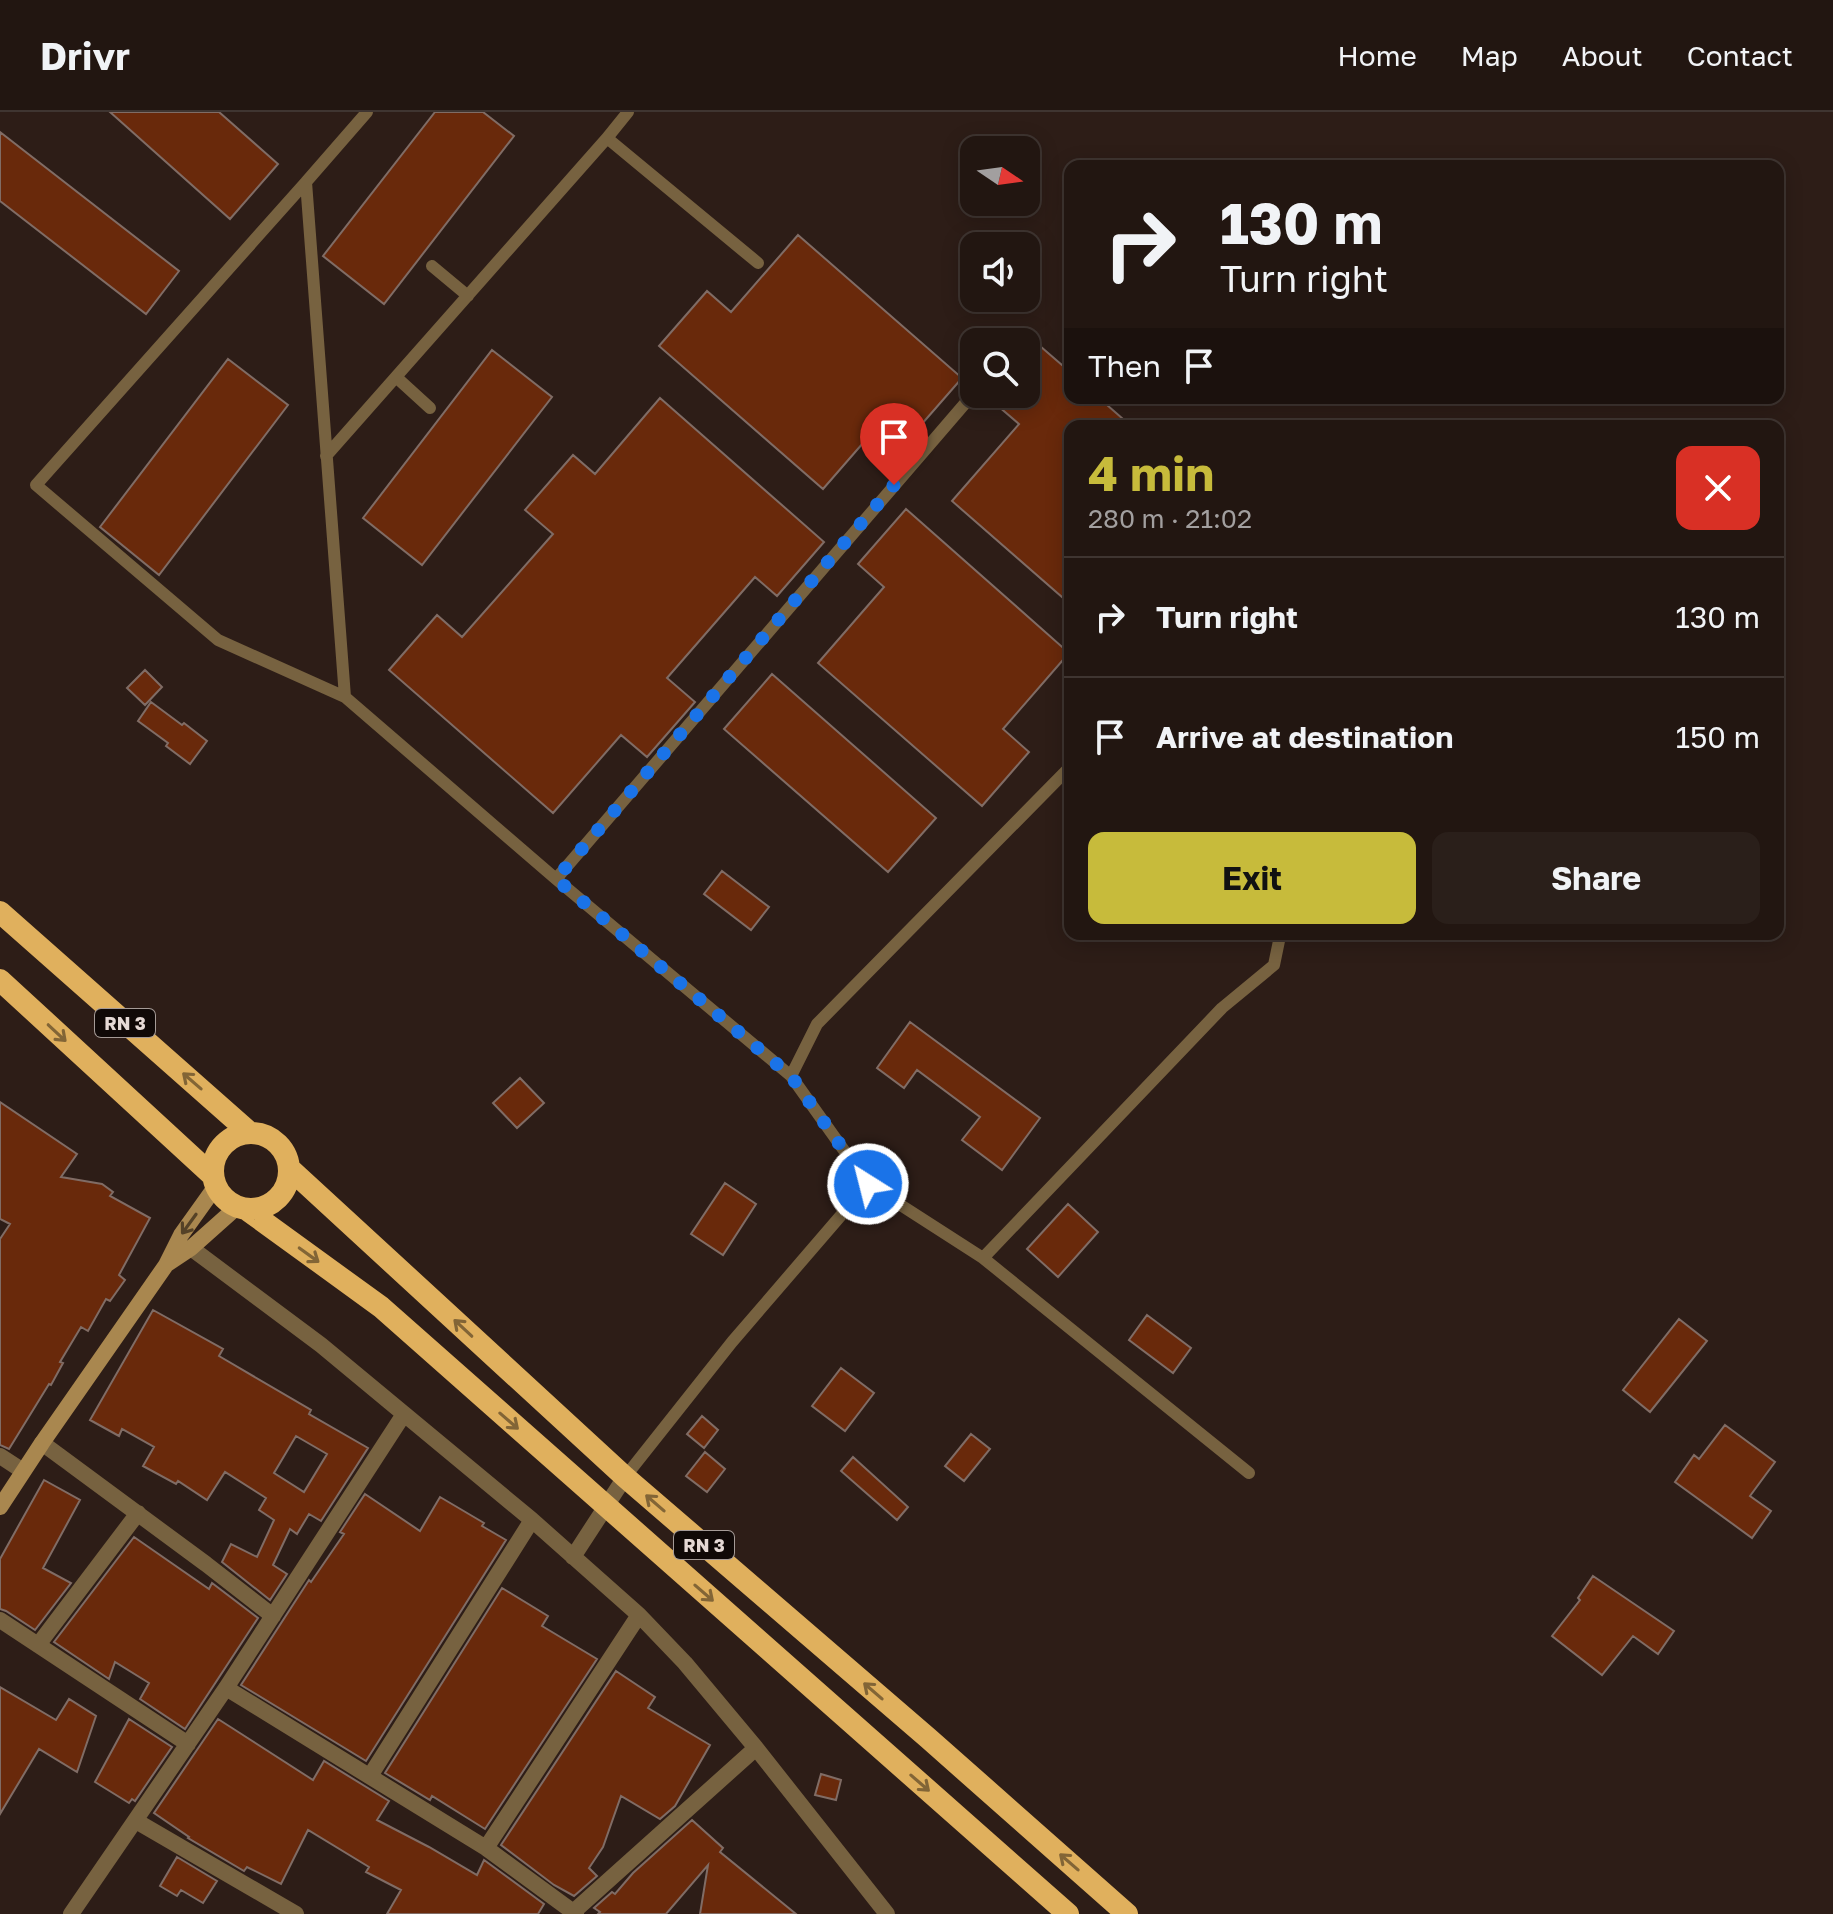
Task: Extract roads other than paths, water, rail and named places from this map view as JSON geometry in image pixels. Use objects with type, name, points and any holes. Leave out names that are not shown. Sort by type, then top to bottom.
[{"type":"highway","name":"RN 3","points":[[0,912],[250,1133]]},
{"type":"highway","name":"RN 3","points":[[0,980],[215,1181]]},
{"type":"highway","points":[[261,1134],[272,1139],[281,1147],[289,1168],[284,1190],[277,1199],[257,1209],[242,1208],[225,1198],[215,1181],[214,1164],[218,1151],[238,1135],[261,1134]]},
{"type":"highway","name":"RN 3","points":[[289,1168],[625,1477],[1127,1914]]},
{"type":"highway","name":"RN 3","points":[[242,1208],[381,1307],[1068,1914]]},
{"type":"main road","points":[[0,1507],[166,1265],[215,1181]]},
{"type":"main road","points":[[166,1265],[242,1208]]},
{"type":"street","points":[[191,1248],[321,1345],[532,1520],[639,1615],[685,1663],[756,1748],[887,1914]]},
{"type":"street","points":[[71,1914],[226,1688],[404,1414]]},
{"type":"street","points":[[42,1443],[273,1616]]},
{"type":"street","points":[[0,1456],[23,1471]]},
{"type":"street","points":[[573,1557],[625,1477]]},
{"type":"street","points":[[38,1645],[138,1513]]},
{"type":"street","points":[[370,1776],[532,1520]]},
{"type":"street","points":[[486,1848],[639,1615]]},
{"type":"street","points":[[0,1620],[188,1744]]},
{"type":"street","points":[[226,1688],[486,1848],[574,1913],[756,1748]]},
{"type":"street","points":[[136,1821],[296,1914]]},
{"type":"lane","points":[[367,112],[36,485],[218,640],[345,697],[791,1076],[868,1184],[983,1258],[1249,1473]]},
{"type":"lane","points":[[326,456],[628,112]]},
{"type":"lane","points":[[607,138],[758,263]]},
{"type":"lane","points":[[306,182],[345,697]]},
{"type":"lane","points":[[432,266],[468,296]]},
{"type":"lane","points":[[396,377],[430,408]]},
{"type":"lane","points":[[556,879],[961,408]]},
{"type":"lane","points":[[791,1076],[817,1024],[1064,773]]},
{"type":"lane","points":[[983,1258],[1222,1008],[1274,965],[1279,940]]},
{"type":"lane","points":[[625,1477],[732,1342],[868,1184]]}]
